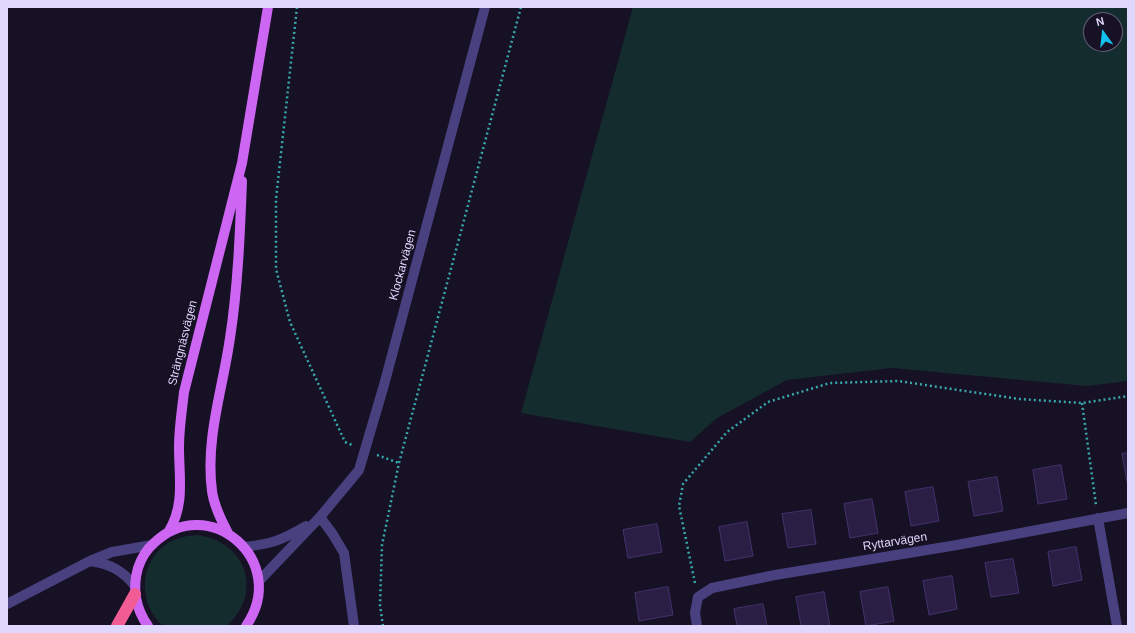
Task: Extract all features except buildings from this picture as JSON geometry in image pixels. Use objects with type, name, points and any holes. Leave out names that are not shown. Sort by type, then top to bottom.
[{"type":"highway","points":[[117,626],[135,590]]},
{"type":"main road","name":"Strängnäsvägen","points":[[169,531],[178,513],[180,502],[179,446],[184,392],[242,163],[268,7]]},
{"type":"main road","name":"Strängnäsvägen","points":[[228,533],[216,509],[212,492],[211,467],[213,434],[230,339],[236,294],[240,248],[242,163]]},
{"type":"main road","points":[[148,626],[142,618],[135,590],[136,575],[139,564],[152,545],[169,531],[192,525],[216,528],[228,533],[244,547],[254,563],[259,580],[258,601],[246,626]]},
{"type":"street","name":"Klockarvägen","points":[[259,580],[320,517],[359,470],[384,385],[485,7]]},
{"type":"street","name":"Ryttarvägen","points":[[698,597],[712,588],[775,575],[957,545],[1128,513]]},
{"type":"street","name":"Klockarvägen","points":[[244,547],[274,543],[287,538],[320,517]]},
{"type":"street","points":[[320,517],[344,553],[354,626]]},
{"type":"street","points":[[1098,518],[1116,626]]},
{"type":"street","points":[[7,604],[90,560],[112,552],[152,545]]},
{"type":"street","points":[[90,560],[100,562],[121,571],[135,590]]},
{"type":"street","points":[[697,626],[695,613],[698,597]]},
{"type":"path","points":[[297,7],[276,199],[276,269],[290,322],[345,442],[399,463]]},
{"type":"path","points":[[383,626],[380,605],[382,545],[399,463],[521,7]]},
{"type":"path","points":[[698,597],[679,506],[682,484],[727,432],[768,402],[830,383],[898,381],[1019,400],[1082,403],[1128,396]]},
{"type":"path","points":[[1082,403],[1098,518]]},
{"type":"green space","points":[[633,7],[1128,7],[1128,381],[1087,386],[892,368],[787,380],[717,418],[690,442],[521,413]]},
{"type":"green space","points":[[197,535],[214,539],[228,547],[238,557],[244,570],[247,584],[245,598],[238,613],[227,626],[163,626],[149,607],[146,596],[146,574],[150,563],[156,553],[168,543],[180,538]]}]
